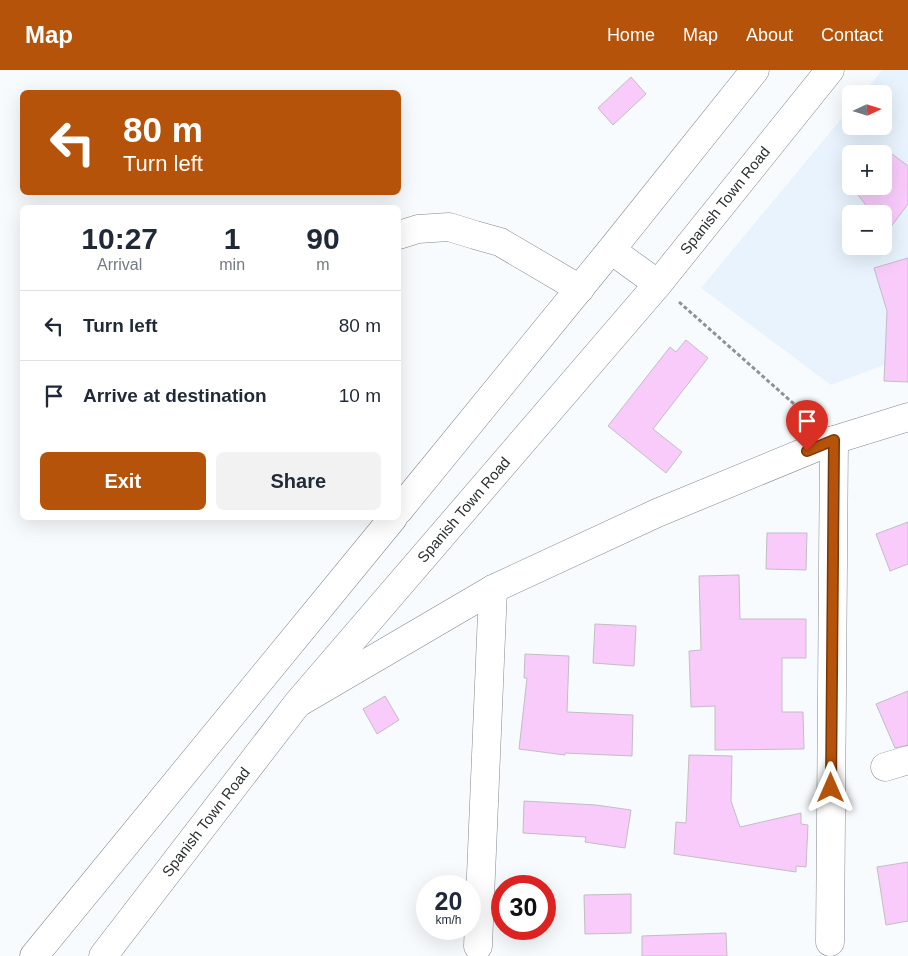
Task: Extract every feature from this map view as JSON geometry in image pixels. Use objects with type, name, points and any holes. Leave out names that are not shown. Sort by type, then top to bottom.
[{"type":"main road","points":[[401,508],[580,289],[755,70]]},
{"type":"main road","name":"Spanish Town Road","points":[[103,956],[297,704],[658,284],[830,70]]},
{"type":"main road","points":[[401,234],[418,229],[448,227],[475,234],[500,242],[580,289]]},
{"type":"main road","points":[[611,250],[658,284]]},
{"type":"main road","points":[[297,704],[493,590],[657,513],[834,440],[908,417]]},
{"type":"main road","points":[[830,942],[834,440]]},
{"type":"main road","points":[[34,956],[391,520]]},
{"type":"main road","points":[[478,946],[493,590]]},
{"type":"path","points":[[658,284],[834,440]]},
{"type":"shaded area","points":[[882,70],[908,70],[908,356],[831,385],[701,288],[842,118],[842,135],[892,135],[892,85],[870,85]]},
{"type":"building","points":[[631,77],[646,94],[613,125],[598,108]]},
{"type":"building","points":[[892,154],[908,166],[908,204],[892,225],[892,205],[866,205],[858,195],[892,195]]},
{"type":"building","points":[[908,258],[908,382],[884,381],[887,311],[874,268]]},
{"type":"building","points":[[686,340],[708,358],[653,429],[682,452],[666,473],[608,426],[670,347],[676,352]]},
{"type":"building","points":[[908,522],[908,564],[890,571],[876,534]]},
{"type":"building","points":[[767,533],[807,533],[806,570],[766,569]]},
{"type":"building","points":[[739,575],[740,619],[806,619],[806,658],[782,658],[782,712],[803,712],[804,749],[715,750],[715,706],[691,707],[689,651],[701,650],[699,576]]},
{"type":"building","points":[[595,624],[636,626],[634,666],[593,663]]},
{"type":"building","points":[[525,654],[569,656],[567,712],[633,715],[632,756],[565,753],[565,755],[519,749],[527,678],[524,678]]},
{"type":"building","points":[[908,691],[908,745],[895,748],[876,704]]},
{"type":"building","points":[[385,696],[399,720],[377,734],[363,709]]},
{"type":"building","points":[[689,755],[732,756],[731,801],[740,827],[801,813],[801,824],[808,825],[806,867],[796,866],[796,872],[674,854],[676,822],[686,823]]},
{"type":"building","points":[[524,801],[596,805],[631,810],[625,848],[585,842],[586,837],[523,833]]},
{"type":"building","points":[[908,862],[908,921],[886,925],[877,867]]},
{"type":"building","points":[[631,894],[631,933],[585,934],[584,895]]},
{"type":"building","points":[[726,933],[727,956],[642,956],[642,936]]},
{"type":"route","points":[[807,451],[834,440],[831,788]]}]
